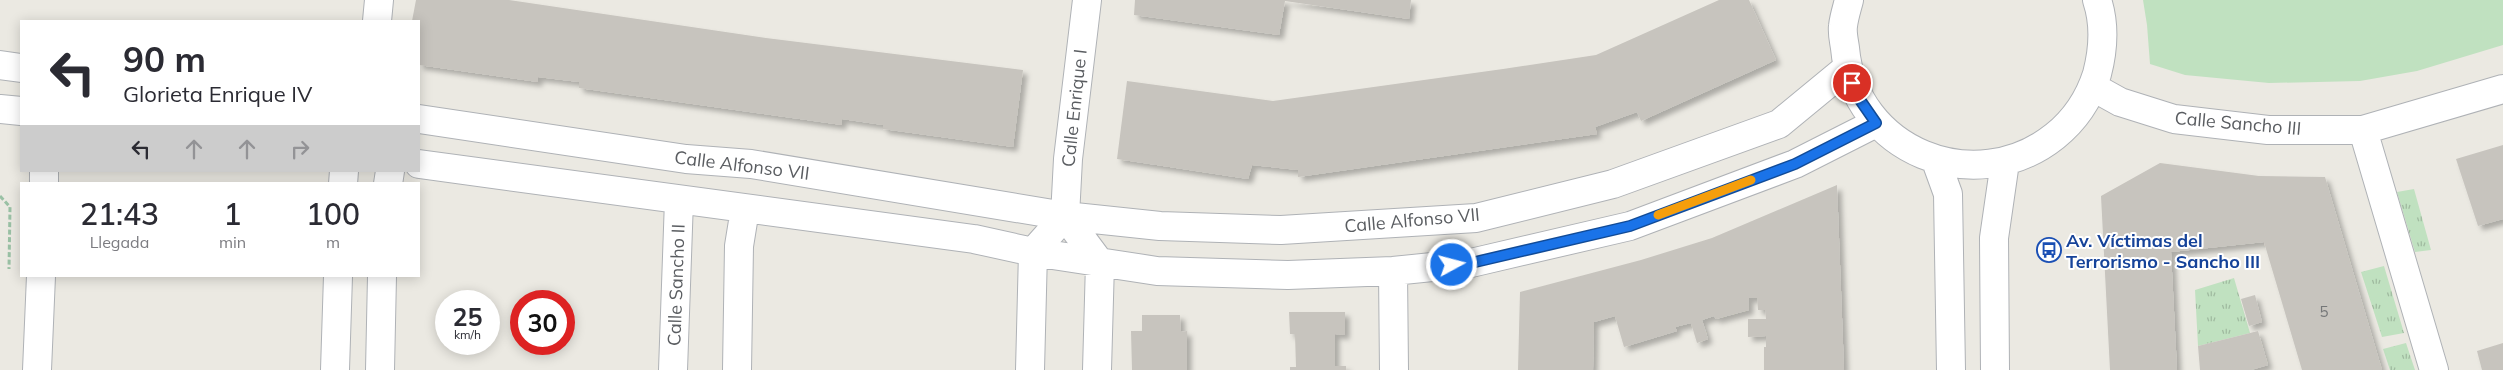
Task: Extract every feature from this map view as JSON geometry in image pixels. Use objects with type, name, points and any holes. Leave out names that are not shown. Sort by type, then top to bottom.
[{"type":"street","points":[[377,20],[379,0]]},
{"type":"street","name":"Calle Enrique I","points":[[1065,216],[1068,159],[1087,0]]},
{"type":"street","points":[[1849,0],[1843,26],[1847,68],[1858,97],[1876,123],[1905,147],[1936,161],[1971,166],[2005,162],[2042,146],[2068,125],[2093,87],[2101,59],[2103,32],[2098,0]]},
{"type":"street","points":[[0,65],[20,68]]},
{"type":"street","name":"Calle Alfonso VII","points":[[420,119],[686,159],[751,164],[1065,216],[1160,226],[1281,230],[1476,218],[1614,184],[1779,124],[1847,68]]},
{"type":"street","name":"Calle Sancho III","points":[[2093,87],[2120,102],[2174,118],[2268,130],[2363,130],[2503,89]]},
{"type":"street","points":[[0,109],[20,112]]},
{"type":"street","points":[[420,164],[974,239],[1033,252],[1157,271],[1288,275],[1394,271],[1471,263],[1630,226],[1795,164],[1876,123]]},
{"type":"street","points":[[2363,130],[2434,370]]},
{"type":"street","points":[[1936,161],[1948,194],[1951,370]]},
{"type":"street","points":[[1995,370],[1994,238],[2005,162]]},
{"type":"street","name":"Calle Sancho II","points":[[673,370],[679,200]]},
{"type":"street","points":[[738,370],[739,246],[745,209]]},
{"type":"street","points":[[1030,370],[1033,252],[1065,216],[1100,263],[1097,370]]},
{"type":"street","points":[[1394,271],[1394,370]]},
{"type":"street","points":[[38,370],[41,277]]},
{"type":"street","points":[[335,370],[338,277]]},
{"type":"street","points":[[380,370],[382,277]]},
{"type":"green space","points":[[2143,0],[2503,0],[2503,45],[2417,71],[2360,81],[2269,83],[2185,75],[2150,64]]},
{"type":"green space","points":[[2414,189],[2431,250],[2415,252],[2397,192]]},
{"type":"green space","points":[[2384,266],[2404,333],[2382,337],[2361,272]]},
{"type":"green space","points":[[2234,278],[2250,333],[2198,346],[2195,290]]},
{"type":"green space","points":[[2406,343],[2415,370],[2390,370],[2383,349]]},
{"type":"building","points":[[416,0],[509,0],[766,38],[1023,70],[1013,147],[883,129],[883,125],[842,119],[842,125],[579,88],[579,82],[538,77],[538,82],[420,65],[420,20],[412,20]]},
{"type":"building","points":[[1135,0],[1411,0],[1409,19],[1285,1],[1279,35],[1134,15]]},
{"type":"building","points":[[1719,0],[1749,0],[1776,60],[1641,121],[1637,112],[1595,127],[1597,134],[1298,177],[1298,170],[1252,165],[1248,179],[1117,159],[1127,81],[1273,101],[1596,55]]},
{"type":"building","points":[[2503,145],[2503,219],[2478,226],[2456,159]]},
{"type":"building","points":[[2160,163],[2259,176],[2325,177],[2382,370],[2302,370],[2264,242],[2171,252],[2177,370],[2110,370],[2101,196]]},
{"type":"building","points":[[1837,185],[1844,370],[1764,370],[1766,336],[1748,337],[1748,319],[1766,319],[1765,310],[1758,310],[1757,298],[1749,298],[1749,310],[1716,319],[1714,316],[1702,320],[1708,339],[1697,343],[1691,323],[1675,327],[1677,331],[1624,347],[1615,316],[1594,322],[1593,370],[1518,370],[1520,292],[1641,260],[1712,238]]},
{"type":"building","points":[[2255,295],[2262,322],[2249,326],[2241,299]]},
{"type":"building","points":[[1289,312],[1345,312],[1345,335],[1335,334],[1335,366],[1346,366],[1346,370],[1290,370],[1290,367],[1296,367],[1295,334],[1290,334]]},
{"type":"building","points":[[1142,315],[1180,315],[1181,332],[1187,331],[1187,370],[1132,370],[1131,331],[1142,331]]},
{"type":"building","points":[[2258,331],[2268,365],[2251,370],[2200,370],[2198,346]]},
{"type":"building","points":[[2503,343],[2503,370],[2482,370],[2477,351]]},
{"type":"slow traffic","points":[[1658,215],[1751,180]]},
{"type":"place","name":"Av. Víctimas del Terrorismo - Sancho III","points":[[2049,250]]},
{"type":"route","points":[[1452,265],[1471,263],[1630,226],[1795,164],[1876,123],[1858,97],[1852,83]]}]
